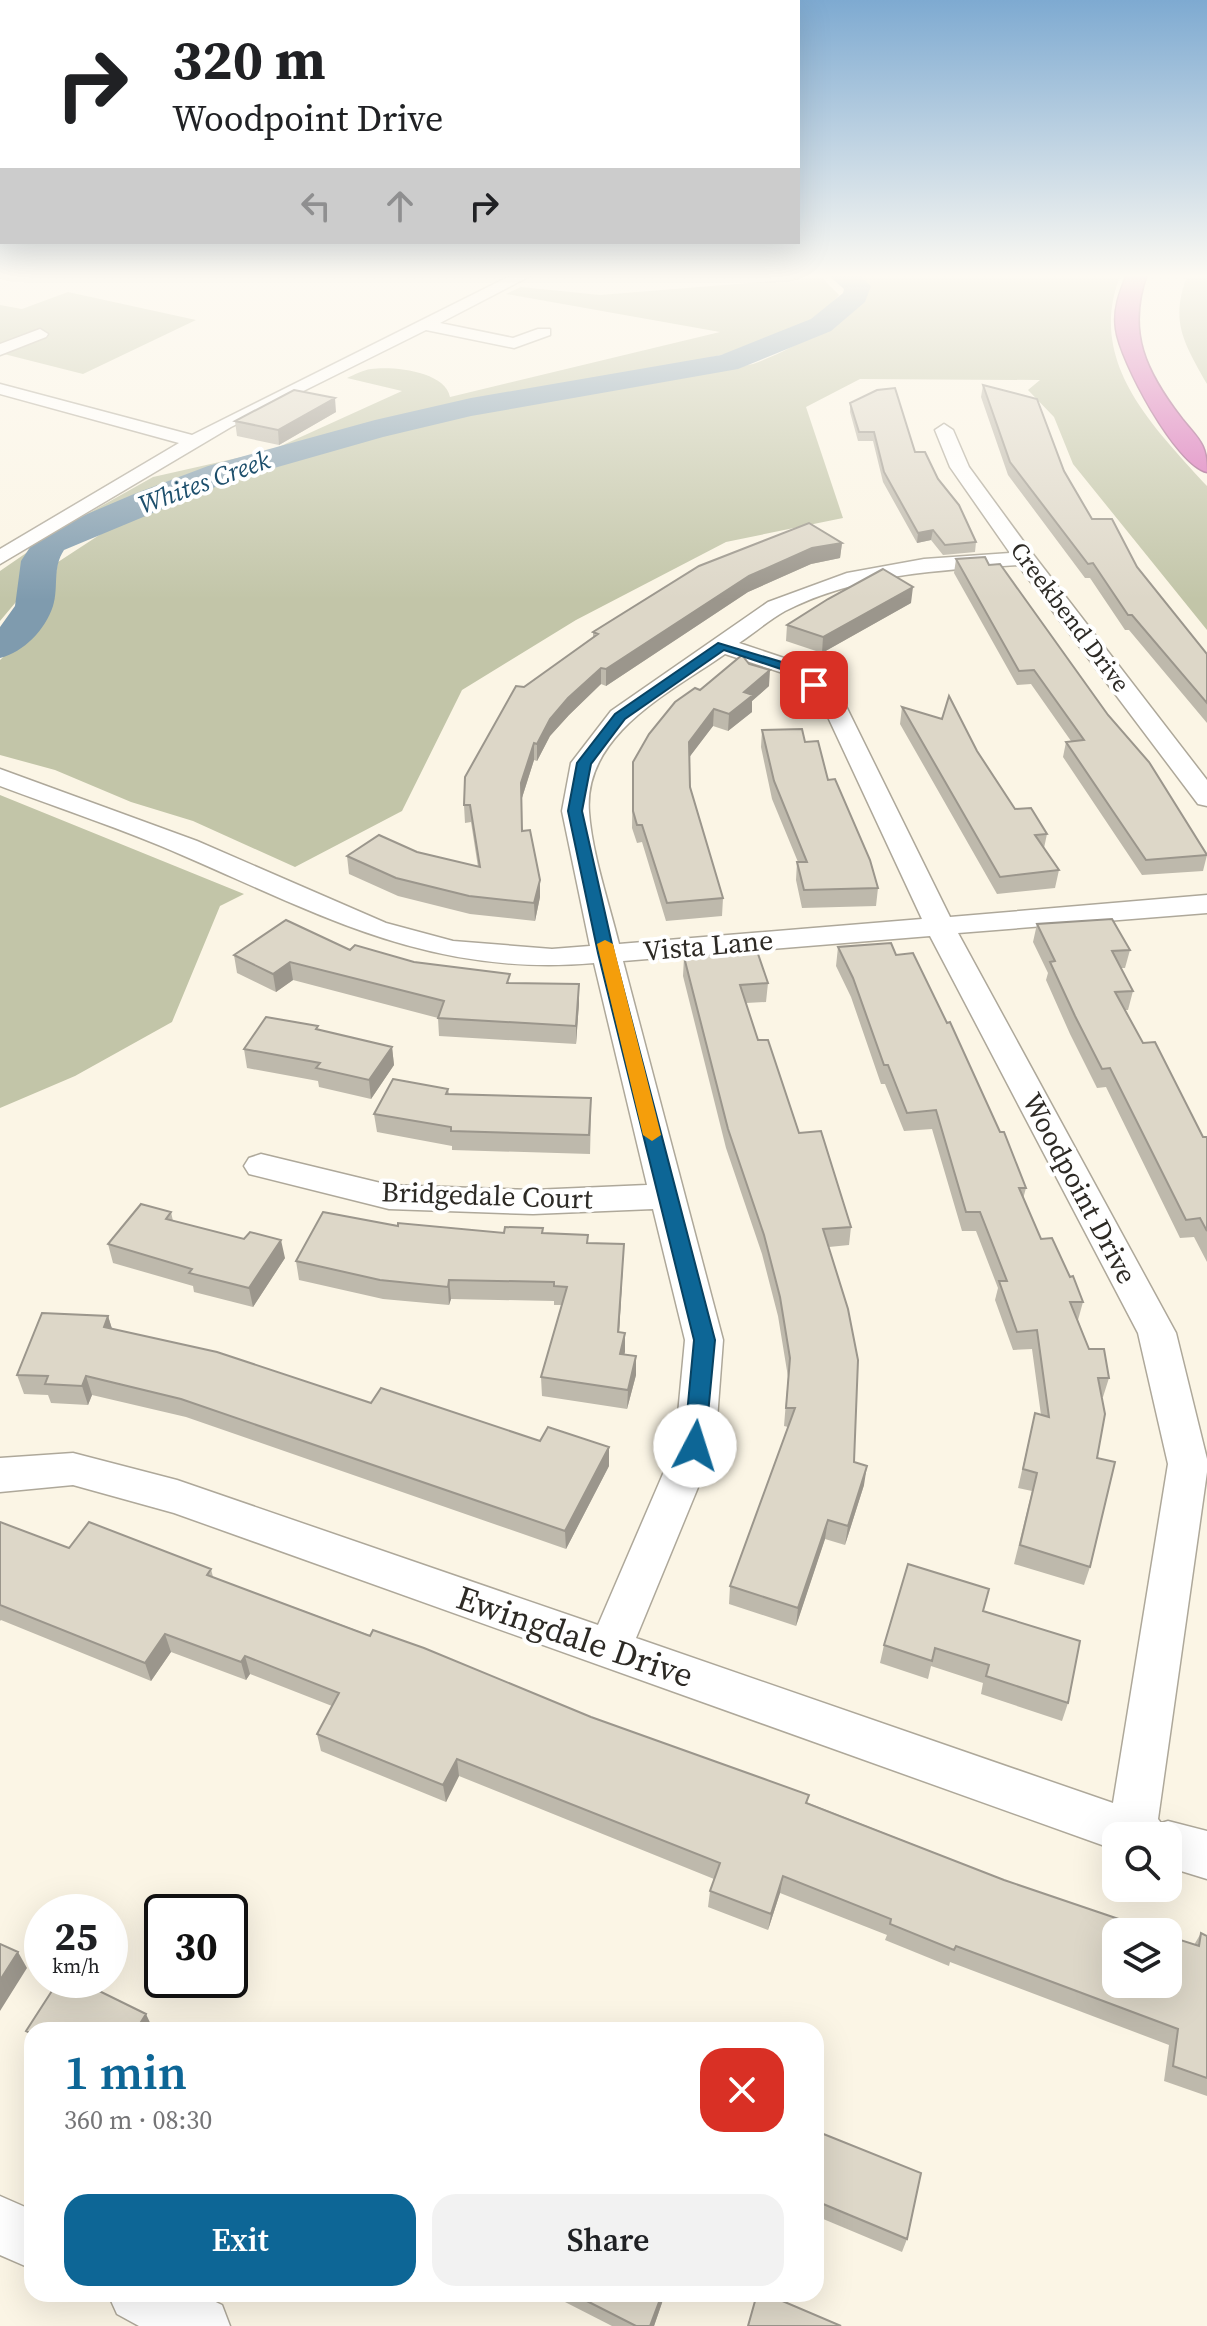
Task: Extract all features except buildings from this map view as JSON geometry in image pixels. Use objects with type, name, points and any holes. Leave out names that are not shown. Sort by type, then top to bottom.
[{"type":"highway","points":[[1146,383],[1207,465]]},
{"type":"street","points":[[0,558],[194,441],[311,383]]},
{"type":"street","points":[[0,389],[194,441]]},
{"type":"street","name":"Creekbend Drive","points":[[944,430],[960,467],[1024,558],[1207,798]]},
{"type":"street","points":[[610,1648],[695,1446],[704,1340],[606,953],[575,811],[584,763],[620,716],[776,607],[847,579],[924,565],[1024,558]]},
{"type":"street","name":"Woodpoint Drive","points":[[722,645],[797,670],[831,699],[940,926],[1157,1333],[1188,1464],[1149,1822]]},
{"type":"street","name":"Vista Lane","points":[[0,777],[187,847],[376,929],[452,950],[552,958],[1207,904]]},
{"type":"street","name":"Bridgedale Court","points":[[261,1166],[389,1197],[533,1202],[667,1196]]},
{"type":"street","name":"Ewingdale Drive","points":[[0,1475],[73,1469],[177,1497],[1102,1822]]},
{"type":"street","name":"Ewingdale Drive","points":[[1182,1848],[1207,1855]]},
{"type":"street","points":[[0,2224],[24,2237]]},
{"type":"green space","points":[[366,383],[441,383],[450,397],[510,383],[595,383],[446,408],[296,446],[170,485],[73,526],[36,551],[21,596],[0,621],[0,571],[64,527],[153,477],[272,450],[402,391]]},
{"type":"green space","points":[[651,383],[853,383],[806,407],[843,518],[726,542],[576,620],[462,690],[402,811],[295,867],[193,821],[131,802],[55,770],[0,755],[0,660],[47,617],[58,562],[130,515],[324,448],[450,419]]},
{"type":"green space","points":[[1037,383],[1127,383],[1166,440],[1207,486],[1207,630],[1073,464],[1054,417],[1028,390]]},
{"type":"green space","points":[[0,795],[244,894],[220,906],[172,1022],[75,1076],[0,1108]]},
{"type":"waterway","name":"Whites Creek","points":[[0,646],[18,632],[34,606],[39,561],[51,543],[146,501],[220,473],[375,429],[471,407],[614,383]]},
{"type":"slow traffic","points":[[605,944],[652,1135]]},
{"type":"route","points":[[695,1446],[704,1340],[606,953],[575,811],[584,763],[620,716],[722,645],[797,670],[814,685]]}]
